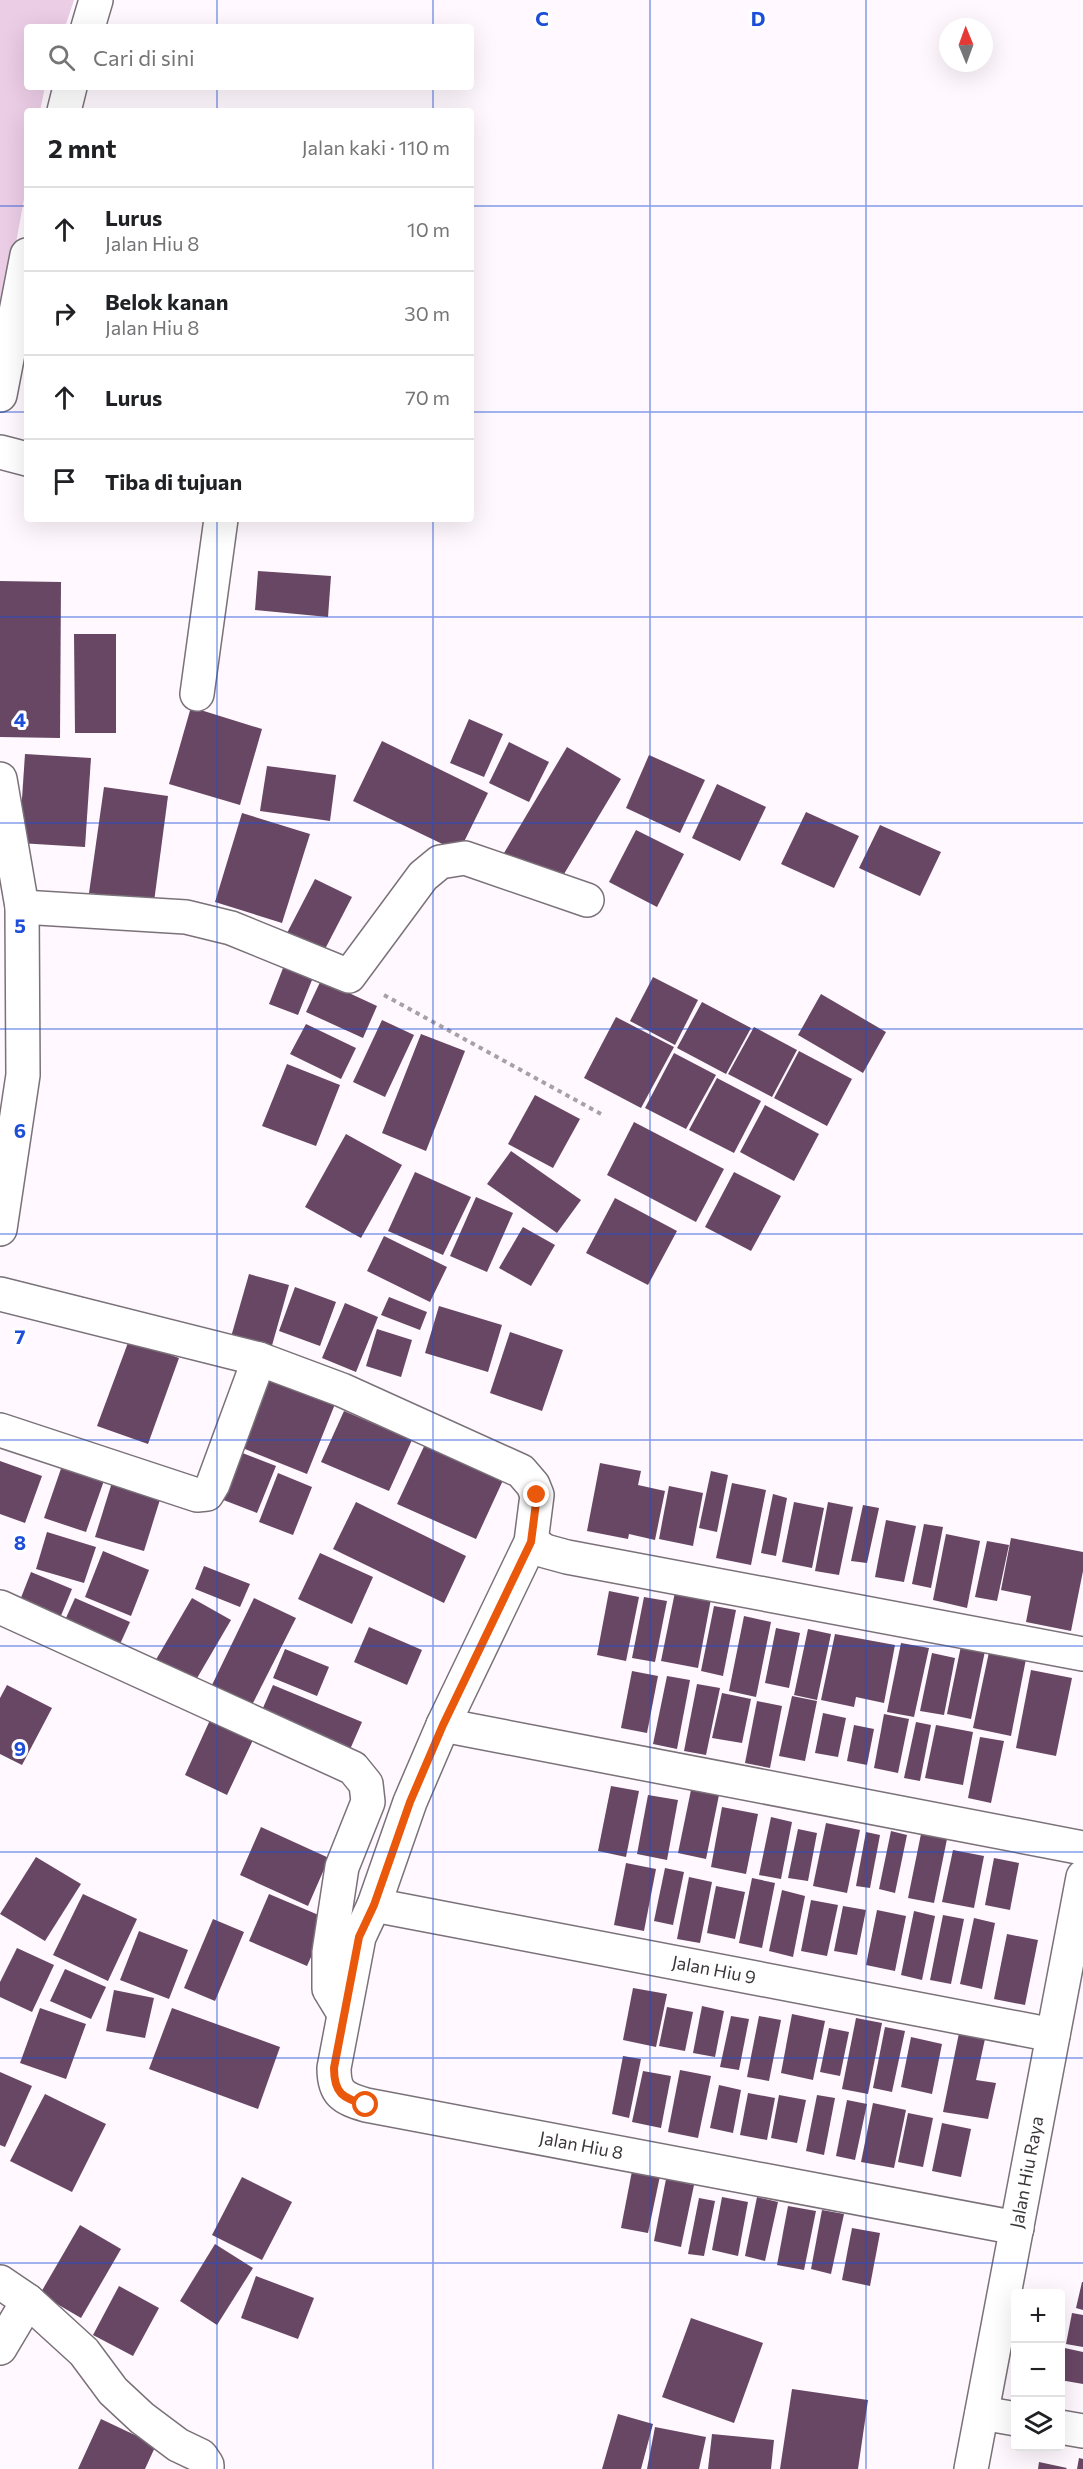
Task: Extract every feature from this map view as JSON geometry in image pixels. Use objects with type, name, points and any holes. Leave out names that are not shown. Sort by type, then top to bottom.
[{"type":"street","points":[[89,24],[96,0]]},
{"type":"street","points":[[65,108],[69,90]]},
{"type":"street","points":[[0,395],[24,271]]},
{"type":"street","points":[[0,452],[24,458]]},
{"type":"street","points":[[197,694],[221,522]]},
{"type":"street","points":[[0,779],[22,907],[23,1075],[0,1229]]},
{"type":"street","points":[[22,907],[186,917],[231,928],[349,976],[423,876],[440,862],[465,858],[587,900]]},
{"type":"street","name":"Jalan Hiu 8","points":[[0,1294],[259,1359],[342,1390],[520,1471],[533,1485],[537,1495],[531,1542],[443,1725],[410,1802],[374,1905],[359,1937],[334,2068],[334,2083],[345,2098],[356,2102],[1017,2228]]},
{"type":"street","points":[[0,1430],[197,1495],[207,1494],[213,1484],[259,1359]]},
{"type":"street","points":[[531,1542],[545,1551],[567,1557],[1083,1654]]},
{"type":"street","points":[[0,1607],[353,1768],[366,1784],[368,1802],[342,1867],[329,1952],[329,1989],[344,2014]]},
{"type":"street","points":[[443,1725],[1083,1848]]},
{"type":"street","name":"Jalan Hiu Raya","points":[[971,2469],[1083,1877]]},
{"type":"street","name":"Jalan Hiu 9","points":[[374,1905],[1053,2035]]},
{"type":"street","points":[[0,2282],[28,2301],[84,2352],[113,2391],[142,2418],[178,2445],[201,2456],[207,2469]]},
{"type":"street","points":[[0,2348],[28,2301]]},
{"type":"street","points":[[982,2413],[1011,2418]]},
{"type":"street","points":[[1065,2428],[1083,2431]]},
{"type":"path","points":[[349,976],[601,1114]]},
{"type":"shaded area","points":[[0,0],[74,0],[66,24],[24,24],[24,90],[44,90],[41,108],[24,108],[24,199],[0,330]]},
{"type":"building","points":[[258,571],[331,576],[328,617],[255,610]]},
{"type":"building","points":[[0,581],[61,582],[60,738],[0,737]]},
{"type":"building","points":[[74,634],[116,634],[116,733],[75,733]]},
{"type":"building","points":[[191,707],[262,729],[240,805],[169,784]]},
{"type":"building","points":[[469,719],[503,734],[484,777],[450,763]]},
{"type":"building","points":[[382,741],[488,793],[459,852],[353,801]]},
{"type":"building","points":[[509,742],[549,762],[529,802],[489,783]]},
{"type":"building","points":[[567,747],[621,779],[558,884],[504,853]]},
{"type":"building","points":[[25,754],[91,758],[85,847],[19,843]]},
{"type":"building","points":[[649,755],[705,780],[680,833],[626,808]]},
{"type":"building","points":[[267,766],[336,775],[330,821],[260,811]]},
{"type":"building","points":[[717,784],[766,807],[740,861],[692,838]]},
{"type":"building","points":[[104,787],[168,796],[154,902],[89,893]]},
{"type":"building","points":[[806,812],[859,836],[834,888],[781,864]]},
{"type":"building","points":[[242,813],[310,834],[282,923],[215,902]]},
{"type":"building","points":[[880,825],[941,852],[920,896],[859,868]]},
{"type":"building","points":[[636,830],[684,854],[657,907],[609,882]]},
{"type":"building","points":[[315,879],[352,897],[324,951],[287,933]]},
{"type":"building","points":[[285,963],[314,975],[298,1015],[269,1004]]},
{"type":"building","points":[[653,977],[698,1000],[675,1045],[630,1021]]},
{"type":"building","points":[[321,980],[377,1006],[363,1038],[306,1012]]},
{"type":"building","points":[[821,994],[886,1032],[863,1073],[798,1035]]},
{"type":"building","points":[[702,1002],[751,1028],[726,1074],[677,1048]]},
{"type":"building","points":[[616,1017],[674,1047],[641,1108],[584,1078]]},
{"type":"building","points":[[382,1020],[414,1035],[385,1097],[353,1082]]},
{"type":"building","points":[[306,1024],[356,1048],[341,1079],[290,1054]]},
{"type":"building","points":[[754,1027],[797,1050],[772,1097],[728,1074]]},
{"type":"building","points":[[421,1034],[465,1051],[426,1151],[382,1133]]},
{"type":"building","points":[[799,1051],[852,1079],[827,1126],[774,1098]]},
{"type":"building","points":[[674,1053],[716,1075],[686,1129],[645,1108]]},
{"type":"building","points":[[287,1064],[340,1085],[316,1146],[262,1126]]},
{"type":"building","points":[[717,1078],[761,1101],[734,1153],[689,1130]]},
{"type":"building","points":[[535,1095],[580,1119],[553,1168],[508,1144]]},
{"type":"building","points":[[765,1105],[819,1134],[794,1181],[740,1152]]},
{"type":"building","points":[[634,1122],[724,1169],[696,1222],[607,1175]]},
{"type":"building","points":[[346,1134],[402,1165],[361,1238],[305,1207]]},
{"type":"building","points":[[511,1151],[581,1200],[557,1233],[487,1184]]},
{"type":"building","points":[[415,1172],[471,1197],[443,1255],[388,1231]]},
{"type":"building","points":[[734,1172],[781,1196],[751,1251],[705,1227]]},
{"type":"building","points":[[476,1197],[513,1213],[487,1272],[450,1256]]},
{"type":"building","points":[[615,1198],[677,1231],[648,1285],[586,1253]]},
{"type":"building","points":[[523,1227],[555,1245],[531,1286],[499,1268]]},
{"type":"building","points":[[384,1236],[447,1267],[430,1302],[367,1271]]},
{"type":"building","points":[[249,1274],[289,1285],[271,1349],[231,1337]]},
{"type":"building","points":[[295,1287],[336,1302],[320,1346],[279,1331]]},
{"type":"building","points":[[389,1297],[427,1312],[420,1330],[381,1315]]},
{"type":"building","points":[[345,1303],[378,1317],[356,1372],[322,1358]]},
{"type":"building","points":[[439,1306],[502,1325],[488,1372],[425,1353]]},
{"type":"building","points":[[377,1329],[412,1340],[401,1377],[366,1366]]},
{"type":"building","points":[[510,1332],[563,1350],[542,1411],[490,1393]]},
{"type":"building","points":[[129,1340],[179,1358],[148,1444],[97,1426]]},
{"type":"building","points":[[269,1377],[335,1404],[307,1474],[240,1447]]},
{"type":"building","points":[[344,1411],[412,1440],[389,1491],[321,1462]]},
{"type":"building","points":[[427,1440],[505,1476],[476,1539],[397,1504]]},
{"type":"building","points":[[232,1449],[276,1466],[257,1513],[213,1496]]},
{"type":"building","points":[[65,1457],[107,1472],[86,1532],[44,1518]]},
{"type":"building","points":[[0,1461],[42,1476],[25,1523],[0,1514]]},
{"type":"building","points":[[600,1463],[641,1471],[638,1485],[665,1491],[655,1540],[629,1534],[628,1539],[587,1531]]},
{"type":"building","points":[[711,1471],[728,1475],[717,1532],[699,1528]]},
{"type":"building","points":[[278,1473],[312,1487],[293,1535],[259,1522]]},
{"type":"building","points":[[114,1476],[163,1490],[144,1551],[95,1537]]},
{"type":"building","points":[[732,1483],[766,1490],[751,1565],[716,1558]]},
{"type":"building","points":[[669,1486],[703,1493],[693,1546],[659,1539]]},
{"type":"building","points":[[773,1494],[787,1498],[776,1556],[761,1553]]},
{"type":"building","points":[[356,1502],[466,1556],[444,1603],[333,1549]]},
{"type":"building","points":[[794,1502],[824,1508],[812,1568],[782,1562]]},
{"type":"building","points":[[828,1502],[853,1507],[839,1575],[815,1571]]},
{"type":"building","points":[[863,1505],[879,1508],[867,1563],[851,1561]]},
{"type":"building","points":[[886,1520],[916,1526],[904,1582],[875,1577]]},
{"type":"building","points":[[924,1524],[943,1527],[931,1588],[912,1584]]},
{"type":"building","points":[[47,1532],[96,1547],[84,1583],[36,1569]]},
{"type":"building","points":[[946,1534],[980,1541],[967,1608],[933,1600]]},
{"type":"building","points":[[1011,1538],[1083,1552],[1083,1571],[1071,1631],[1026,1622],[1031,1596],[1001,1590]]},
{"type":"building","points":[[987,1541],[1009,1545],[997,1601],[975,1597]]},
{"type":"building","points":[[103,1551],[149,1570],[131,1616],[85,1597]]},
{"type":"building","points":[[320,1553],[373,1577],[352,1624],[298,1599]]},
{"type":"building","points":[[204,1566],[250,1584],[240,1607],[195,1589]]},
{"type":"building","points":[[31,1572],[72,1589],[58,1623],[17,1608]]},
{"type":"building","points":[[609,1591],[639,1597],[626,1661],[597,1655]]},
{"type":"building","points":[[675,1592],[711,1599],[698,1668],[661,1661]]},
{"type":"building","points":[[644,1597],[667,1601],[655,1662],[632,1658]]},
{"type":"building","points":[[75,1598],[130,1622],[116,1653],[61,1629]]},
{"type":"building","points":[[192,1598],[231,1620],[193,1685],[154,1663]]},
{"type":"building","points":[[254,1598],[296,1618],[251,1707],[211,1687]]},
{"type":"building","points":[[714,1606],[736,1610],[723,1676],[701,1671]]},
{"type":"building","points":[[744,1616],[771,1622],[756,1697],[729,1691]]},
{"type":"building","points":[[369,1627],[422,1650],[407,1685],[354,1662]]},
{"type":"building","points":[[776,1628],[800,1633],[789,1688],[765,1683]]},
{"type":"building","points":[[808,1629],[831,1634],[817,1700],[794,1695]]},
{"type":"building","points":[[835,1634],[895,1645],[884,1703],[856,1697],[854,1707],[821,1700]]},
{"type":"building","points":[[901,1643],[929,1648],[914,1717],[887,1712]]},
{"type":"building","points":[[961,1646],[985,1651],[971,1719],[947,1714]]},
{"type":"building","points":[[285,1649],[329,1667],[317,1696],[273,1678]]},
{"type":"building","points":[[989,1652],[1026,1659],[1011,1736],[973,1728]]},
{"type":"building","points":[[932,1653],[955,1658],[944,1715],[920,1711]]},
{"type":"building","points":[[1031,1670],[1072,1678],[1056,1756],[1016,1748]]},
{"type":"building","points":[[632,1671],[658,1676],[647,1733],[621,1728]]},
{"type":"building","points":[[667,1676],[690,1680],[677,1749],[653,1744]]},
{"type":"building","points":[[697,1684],[720,1688],[706,1755],[684,1751]]},
{"type":"building","points":[[7,1685],[52,1708],[22,1765],[0,1754],[0,1698]]},
{"type":"building","points":[[273,1685],[362,1722],[348,1754],[259,1717]]},
{"type":"building","points":[[722,1693],[751,1699],[742,1743],[712,1738]]},
{"type":"building","points":[[792,1696],[817,1701],[805,1761],[779,1756]]},
{"type":"building","points":[[757,1701],[782,1706],[770,1768],[745,1763]]},
{"type":"building","points":[[823,1713],[846,1718],[838,1757],[815,1753]]},
{"type":"building","points":[[884,1714],[909,1719],[898,1773],[874,1768]]},
{"type":"building","points":[[210,1720],[253,1740],[227,1795],[185,1775]]},
{"type":"building","points":[[916,1722],[931,1725],[920,1781],[904,1778]]},
{"type":"building","points":[[854,1725],[874,1729],[867,1765],[847,1761]]},
{"type":"building","points":[[936,1725],[973,1732],[963,1785],[925,1778]]},
{"type":"building","points":[[980,1737],[1004,1741],[991,1803],[968,1798]]},
{"type":"building","points":[[611,1786],[639,1791],[626,1857],[598,1851]]},
{"type":"building","points":[[691,1790],[719,1795],[706,1859],[678,1853]]},
{"type":"building","points":[[648,1795],[678,1800],[667,1860],[637,1854]]},
{"type":"building","points":[[722,1807],[758,1814],[746,1874],[711,1867]]},
{"type":"building","points":[[771,1817],[792,1822],[781,1879],[759,1875]]},
{"type":"building","points":[[826,1823],[860,1830],[847,1893],[813,1886]]},
{"type":"building","points":[[261,1827],[329,1858],[308,1906],[240,1875]]},
{"type":"building","points":[[798,1829],[817,1833],[808,1881],[788,1878]]},
{"type":"building","points":[[891,1831],[907,1835],[895,1893],[879,1889]]},
{"type":"building","points":[[866,1832],[880,1835],[870,1888],[856,1886]]},
{"type":"building","points":[[921,1834],[947,1839],[934,1903],[908,1898]]},
{"type":"building","points":[[953,1850],[984,1856],[974,1908],[942,1902]]},
{"type":"building","points":[[36,1857],[81,1884],[45,1941],[0,1914]]},
{"type":"building","points":[[994,1858],[1019,1863],[1010,1910],[985,1905]]},
{"type":"building","points":[[626,1863],[656,1869],[644,1931],[614,1925]]},
{"type":"building","points":[[665,1868],[684,1872],[673,1925],[654,1921]]},
{"type":"building","points":[[689,1877],[712,1882],[700,1943],[677,1939]]},
{"type":"building","points":[[752,1878],[775,1883],[762,1948],[739,1943]]},
{"type":"building","points":[[716,1886],[745,1892],[735,1939],[707,1933]]},
{"type":"building","points":[[782,1890],[805,1896],[793,1957],[769,1951]]},
{"type":"building","points":[[83,1894],[137,1919],[108,1981],[53,1955]]},
{"type":"building","points":[[269,1894],[328,1919],[307,1966],[249,1941]]},
{"type":"building","points":[[811,1900],[838,1905],[827,1956],[801,1951]]},
{"type":"building","points":[[843,1906],[866,1910],[857,1955],[834,1951]]},
{"type":"building","points":[[877,1910],[906,1916],[895,1971],[866,1965]]},
{"type":"building","points":[[914,1911],[935,1916],[922,1980],[901,1975]]},
{"type":"building","points":[[943,1915],[964,1919],[951,1984],[930,1980]]},
{"type":"building","points":[[974,1918],[995,1923],[982,1989],[960,1984]]},
{"type":"building","points":[[213,1919],[244,1932],[215,2001],[184,1988]]},
{"type":"building","points":[[139,1931],[188,1950],[169,1999],[120,1980]]},
{"type":"building","points":[[1007,1934],[1038,1940],[1025,2005],[994,1999]]},
{"type":"building","points":[[17,1948],[54,1965],[32,2012],[0,1997],[0,1982]]},
{"type":"building","points":[[65,1969],[106,1987],[91,2019],[50,2001]]},
{"type":"building","points":[[633,1988],[667,1994],[656,2047],[623,2040]]},
{"type":"building","points":[[114,1990],[154,1998],[145,2038],[106,2031]]},
{"type":"building","points":[[702,2006],[724,2011],[715,2057],[693,2053]]},
{"type":"building","points":[[667,2007],[693,2012],[685,2051],[659,2046]]},
{"type":"building","points":[[40,2008],[86,2024],[66,2079],[20,2063]]},
{"type":"building","points":[[172,2008],[280,2047],[258,2109],[149,2069]]},
{"type":"building","points":[[792,2014],[825,2021],[813,2080],[781,2073]]},
{"type":"building","points":[[731,2016],[749,2019],[739,2070],[720,2067]]},
{"type":"building","points":[[759,2016],[781,2020],[769,2081],[747,2077]]},
{"type":"building","points":[[856,2018],[882,2023],[868,2094],[842,2089]]},
{"type":"building","points":[[885,2027],[905,2031],[892,2092],[873,2088]]},
{"type":"building","points":[[829,2028],[849,2032],[840,2076],[820,2072]]},
{"type":"building","points":[[959,2033],[985,2039],[976,2080],[996,2083],[988,2119],[943,2112]]},
{"type":"building","points":[[911,2037],[942,2044],[932,2094],[901,2087]]},
{"type":"building","points":[[623,2056],[641,2059],[629,2118],[612,2114]]},
{"type":"building","points":[[680,2070],[711,2076],[698,2138],[668,2132]]},
{"type":"building","points":[[643,2071],[671,2076],[661,2128],[632,2122]]},
{"type":"building","points":[[0,2072],[32,2086],[5,2147],[0,2145]]},
{"type":"building","points":[[719,2085],[741,2090],[733,2133],[710,2128]]},
{"type":"building","points":[[748,2093],[775,2098],[767,2140],[740,2135]]},
{"type":"building","points":[[45,2094],[106,2124],[72,2192],[10,2161]]},
{"type":"building","points":[[779,2095],[806,2100],[797,2143],[771,2138]]},
{"type":"building","points":[[817,2095],[835,2098],[824,2155],[806,2151]]},
{"type":"building","points":[[847,2100],[867,2104],[855,2160],[836,2156]]},
{"type":"building","points":[[873,2103],[906,2110],[894,2168],[861,2162]]},
{"type":"building","points":[[908,2113],[933,2118],[923,2167],[898,2162]]},
{"type":"building","points":[[942,2123],[971,2129],[961,2177],[932,2171]]},
{"type":"building","points":[[632,2171],[660,2176],[648,2233],[621,2228]]},
{"type":"building","points":[[242,2177],[292,2202],[262,2260],[212,2235]]},
{"type":"building","points":[[666,2179],[694,2185],[681,2247],[654,2241]]},
{"type":"building","points":[[722,2197],[748,2202],[738,2256],[712,2250]]},
{"type":"building","points":[[757,2197],[778,2202],[765,2261],[745,2256]]},
{"type":"building","points":[[699,2198],[715,2201],[704,2256],[688,2254]]},
{"type":"building","points":[[788,2206],[816,2211],[804,2270],[777,2265]]},
{"type":"building","points":[[822,2210],[844,2214],[831,2274],[811,2269]]},
{"type":"building","points":[[80,2225],[121,2249],[81,2318],[40,2294]]},
{"type":"building","points":[[852,2228],[880,2233],[870,2286],[842,2280]]},
{"type":"building","points":[[215,2244],[253,2268],[217,2325],[180,2301]]},
{"type":"building","points":[[256,2276],[314,2298],[298,2339],[241,2318]]},
{"type":"building","points":[[1083,2282],[1083,2310],[1076,2308]]},
{"type":"building","points":[[119,2286],[159,2308],[133,2356],[93,2335]]},
{"type":"building","points":[[1072,2313],[1083,2315],[1083,2347],[1066,2344]]},
{"type":"building","points":[[691,2318],[763,2343],[734,2423],[662,2397]]},
{"type":"building","points":[[1065,2348],[1083,2352],[1083,2384],[1065,2381]]},
{"type":"building","points":[[792,2389],[868,2400],[858,2469],[780,2469]]},
{"type":"building","points":[[618,2414],[653,2424],[641,2469],[602,2469]]},
{"type":"building","points":[[101,2419],[156,2445],[145,2469],[78,2469]]},
{"type":"building","points":[[655,2427],[706,2437],[699,2469],[647,2469]]},
{"type":"building","points":[[712,2434],[774,2440],[771,2469],[708,2469]]},
{"type":"building","points":[[1079,2458],[1083,2459],[1083,2469],[1077,2469]]},
{"type":"building","points":[[1039,2462],[1067,2468],[1038,2469]]},
{"type":"route","points":[[366,2105],[345,2098],[334,2083],[334,2068],[359,1937],[374,1905],[410,1802],[443,1725],[531,1542],[537,1495]]}]
